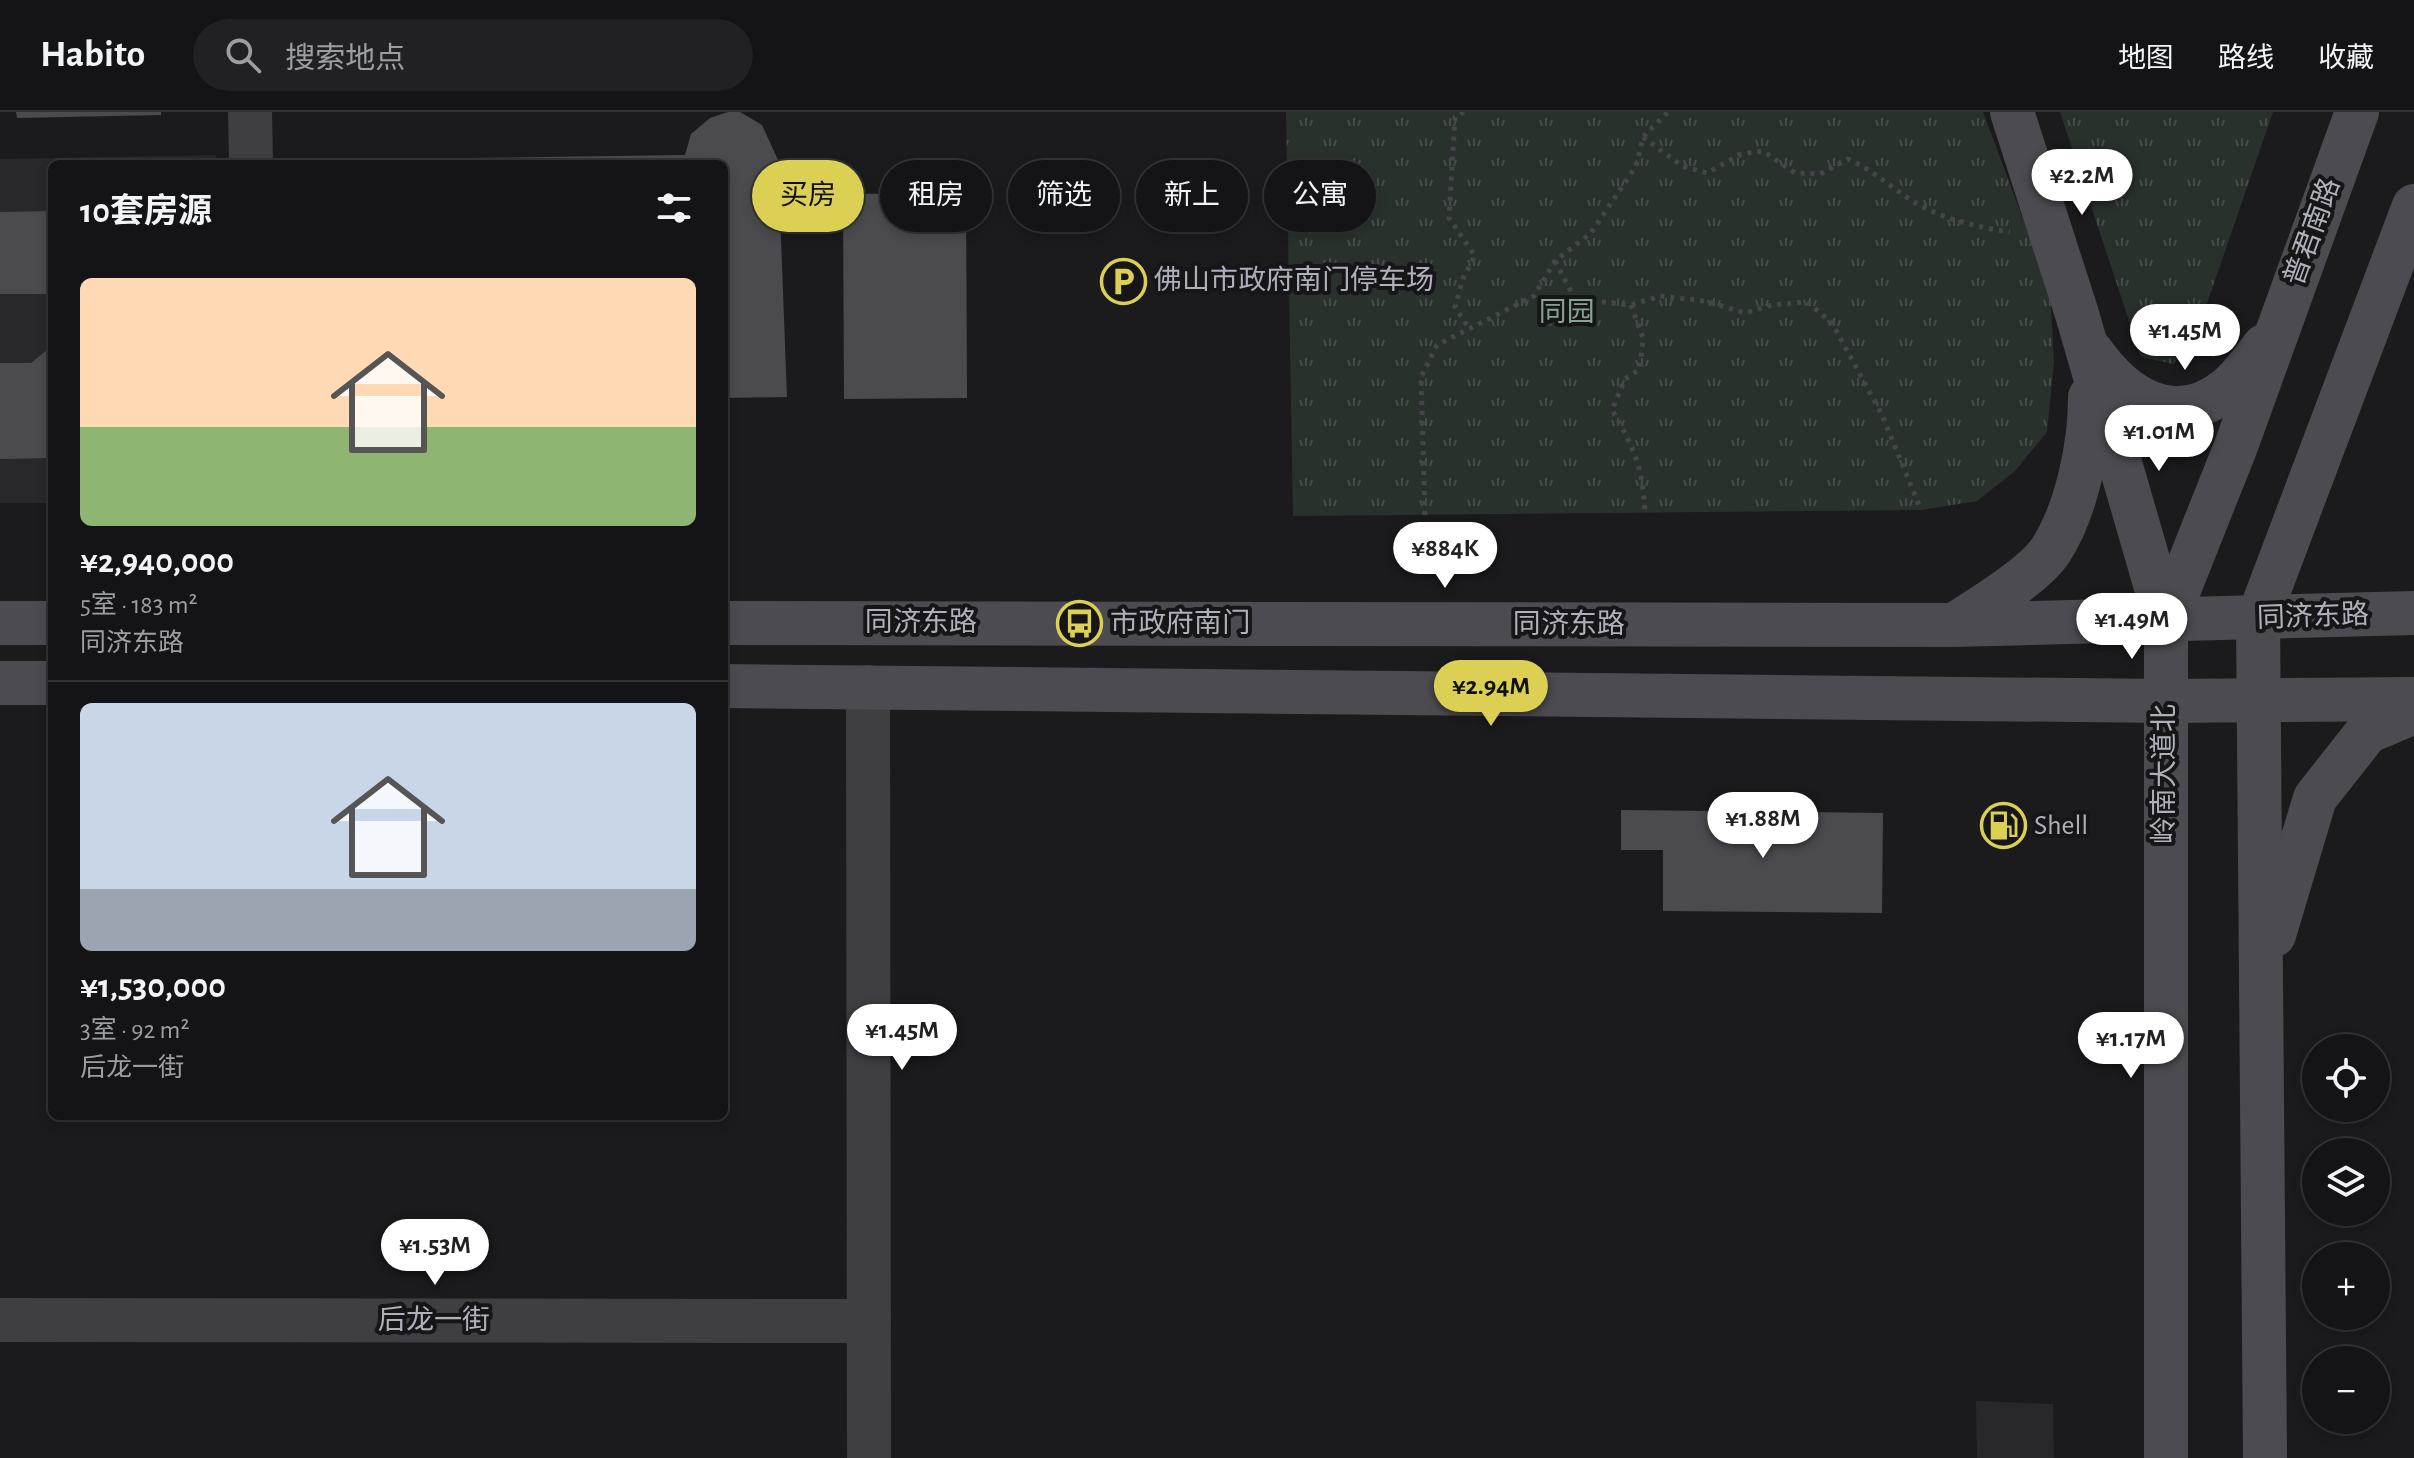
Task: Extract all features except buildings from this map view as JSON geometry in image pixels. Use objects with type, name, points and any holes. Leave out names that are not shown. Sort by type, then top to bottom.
[{"type":"main road","name":"岭南大道北","points":[[2012,112],[2085,343],[2166,622],[2166,1458]]},
{"type":"main road","name":"普君南路","points":[[2166,622],[2357,112]]},
{"type":"main road","points":[[2265,1458],[2258,619],[2414,206]]},
{"type":"main road","points":[[2085,343],[2121,386],[2148,406],[2172,407],[2198,404],[2227,389],[2277,331]]},
{"type":"main road","points":[[1954,625],[2009,587],[2050,551],[2088,451],[2090,399],[2085,343]]},
{"type":"main road","name":"同济东路","points":[[728,623],[1954,625],[2166,622],[2414,613]]},
{"type":"main road","points":[[0,623],[48,623]]},
{"type":"main road","points":[[0,683],[48,683]]},
{"type":"main road","points":[[728,686],[2165,701],[2414,699]]},
{"type":"main road","points":[[2261,975],[2315,798],[2367,732],[2414,712]]},
{"type":"street","points":[[250,112],[251,160]]},
{"type":"street","points":[[868,687],[869,1458]]},
{"type":"street","name":"后龙一街","points":[[0,1320],[869,1321]]},
{"type":"path","points":[[1464,112],[1455,117],[1449,218],[1475,256],[1463,278],[1455,307],[1470,330]]},
{"type":"path","points":[[1425,515],[1421,377],[1437,345],[1534,296],[1555,261],[1591,233],[1636,166],[1643,137],[1668,112]]},
{"type":"path","points":[[1643,137],[1682,166],[1707,173],[1741,154],[1763,151],[1795,173],[1820,174],[1848,159],[1873,169],[1907,198],[1972,226],[2015,233]]},
{"type":"path","points":[[1555,261],[1575,299],[1631,305],[1660,296],[1705,301],[1745,313],[1772,305],[1807,302],[1832,323],[1852,359],[1882,415],[1921,510]]},
{"type":"path","points":[[1631,305],[1643,338],[1640,369],[1625,379],[1612,410],[1634,447],[1643,475],[1645,514]]},
{"type":"shaded area","points":[[216,155],[216,160],[48,160],[48,503],[0,503],[0,159]]},
{"type":"shaded area","points":[[1976,1401],[2053,1404],[2054,1458],[1977,1458]]},
{"type":"green space","name":"同园","points":[[1286,112],[1983,112],[2050,291],[2054,362],[2047,432],[2015,471],[1977,501],[1921,510],[1293,516],[1288,232],[1376,232],[1376,160],[1287,160]]},
{"type":"green space","points":[[2060,112],[2273,112],[2195,338],[2173,364],[2141,357]]},
{"type":"place","name":"佛山市政府南门停车场","points":[[1123,281]]},
{"type":"place","name":"市政府南门","points":[[1079,624]]},
{"type":"place","name":"Shell","points":[[2003,826]]}]
